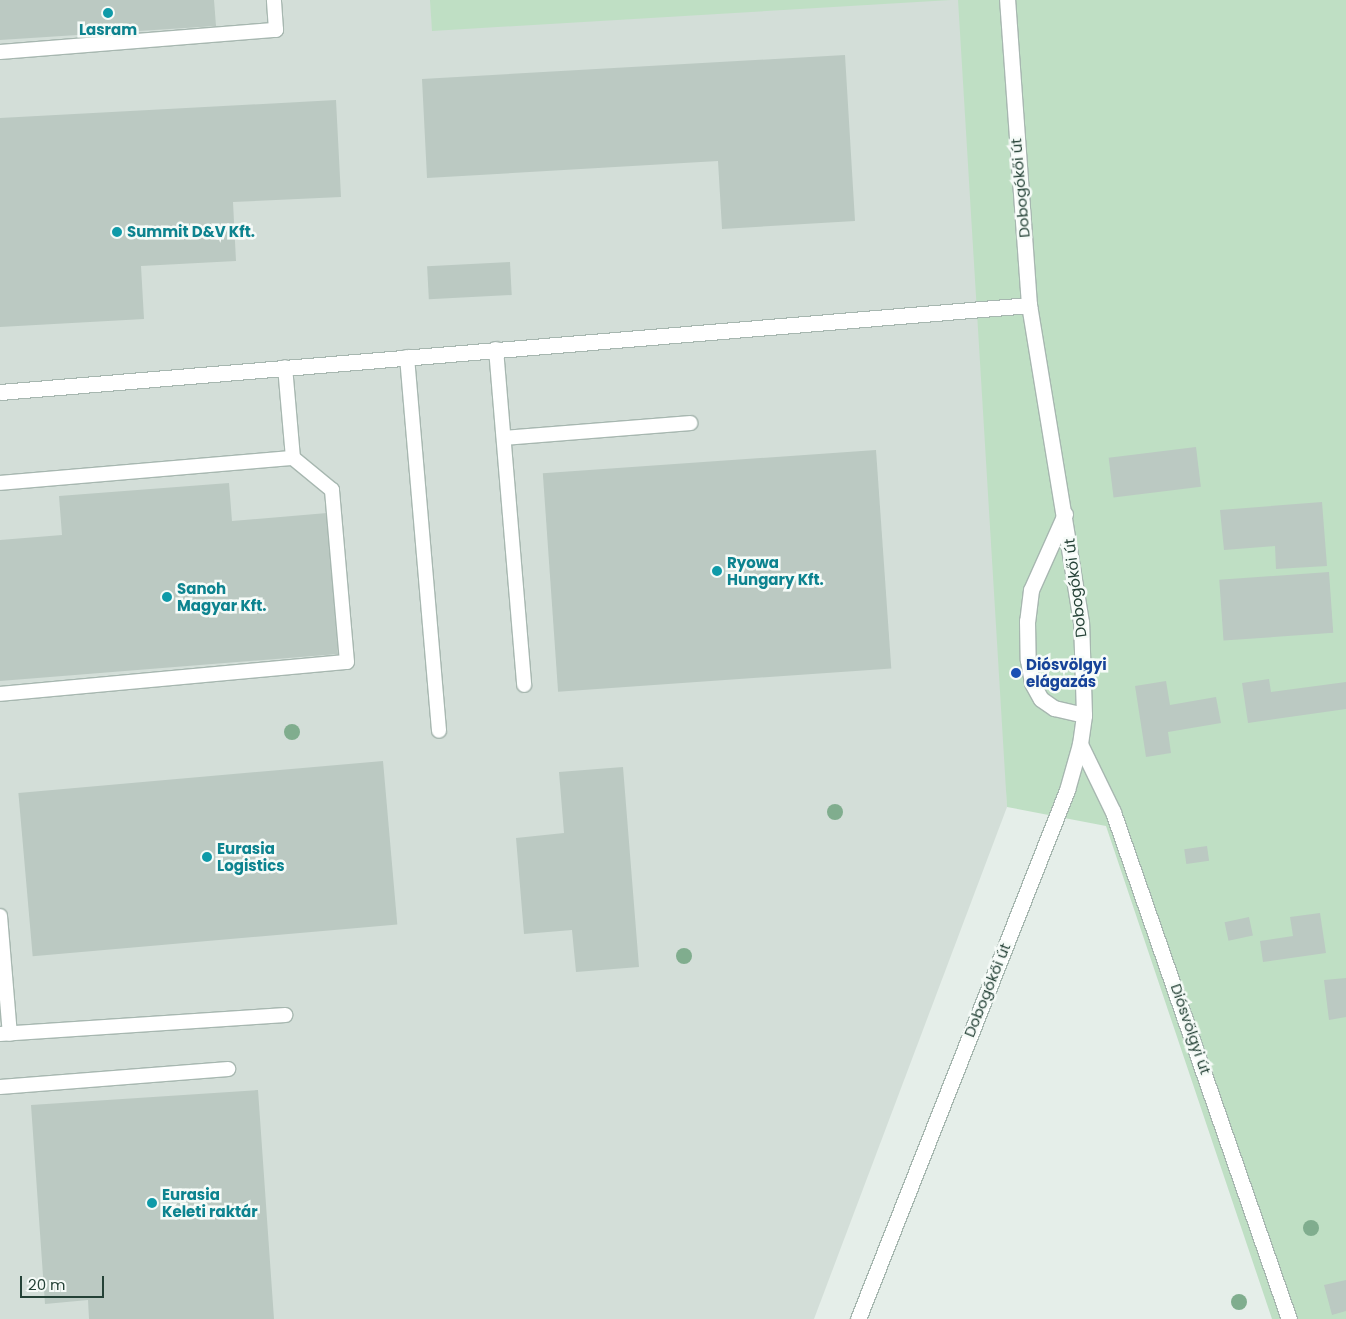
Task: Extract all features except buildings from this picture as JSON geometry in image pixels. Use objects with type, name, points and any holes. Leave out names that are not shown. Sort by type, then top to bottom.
[{"type":"street","name":"Dobogókői út","points":[[858,1319],[1067,790],[1080,744],[1084,715],[1081,622],[1065,514],[1029,305],[1007,0]]},
{"type":"street","points":[[0,392],[1029,305]]},
{"type":"street","points":[[1065,514],[1031,590],[1027,621],[1028,660],[1032,683],[1041,699],[1054,708],[1084,715]]},
{"type":"street","name":"Diósvölgyi út","points":[[1080,744],[1117,822],[1289,1319]]},
{"type":"lane","points":[[0,52],[276,30],[274,0]]},
{"type":"lane","points":[[496,349],[524,685]]},
{"type":"lane","points":[[407,357],[439,731]]},
{"type":"lane","points":[[285,367],[293,458]]},
{"type":"lane","points":[[504,438],[690,423]]},
{"type":"lane","points":[[0,483],[293,458],[332,490],[347,662],[0,694]]},
{"type":"lane","points":[[0,916],[5,1034],[285,1015]]},
{"type":"lane","points":[[0,1087],[228,1070]]},
{"type":"shaded area","points":[[0,0],[966,0],[998,567],[1007,807],[814,1319],[0,1319]]},
{"type":"green space","points":[[430,0],[951,0],[432,31]]},
{"type":"green space","points":[[958,0],[1346,0],[1346,1319],[1272,1319],[1106,826],[1007,807]]},
{"type":"place","name":"Lasram","points":[[108,13]]},
{"type":"place","name":"Summit D&V Kft.","points":[[117,232]]},
{"type":"place","name":"Ryowa Hungary Kft.","points":[[717,571]]},
{"type":"place","name":"Sanoh Magyar Kft.","points":[[167,597]]},
{"type":"place","name":"Diósvölgyi elágazás","points":[[1016,673]]},
{"type":"place","name":"Eurasia Logistics","points":[[207,857]]},
{"type":"place","name":"Eurasia Keleti raktár","points":[[152,1203]]}]
